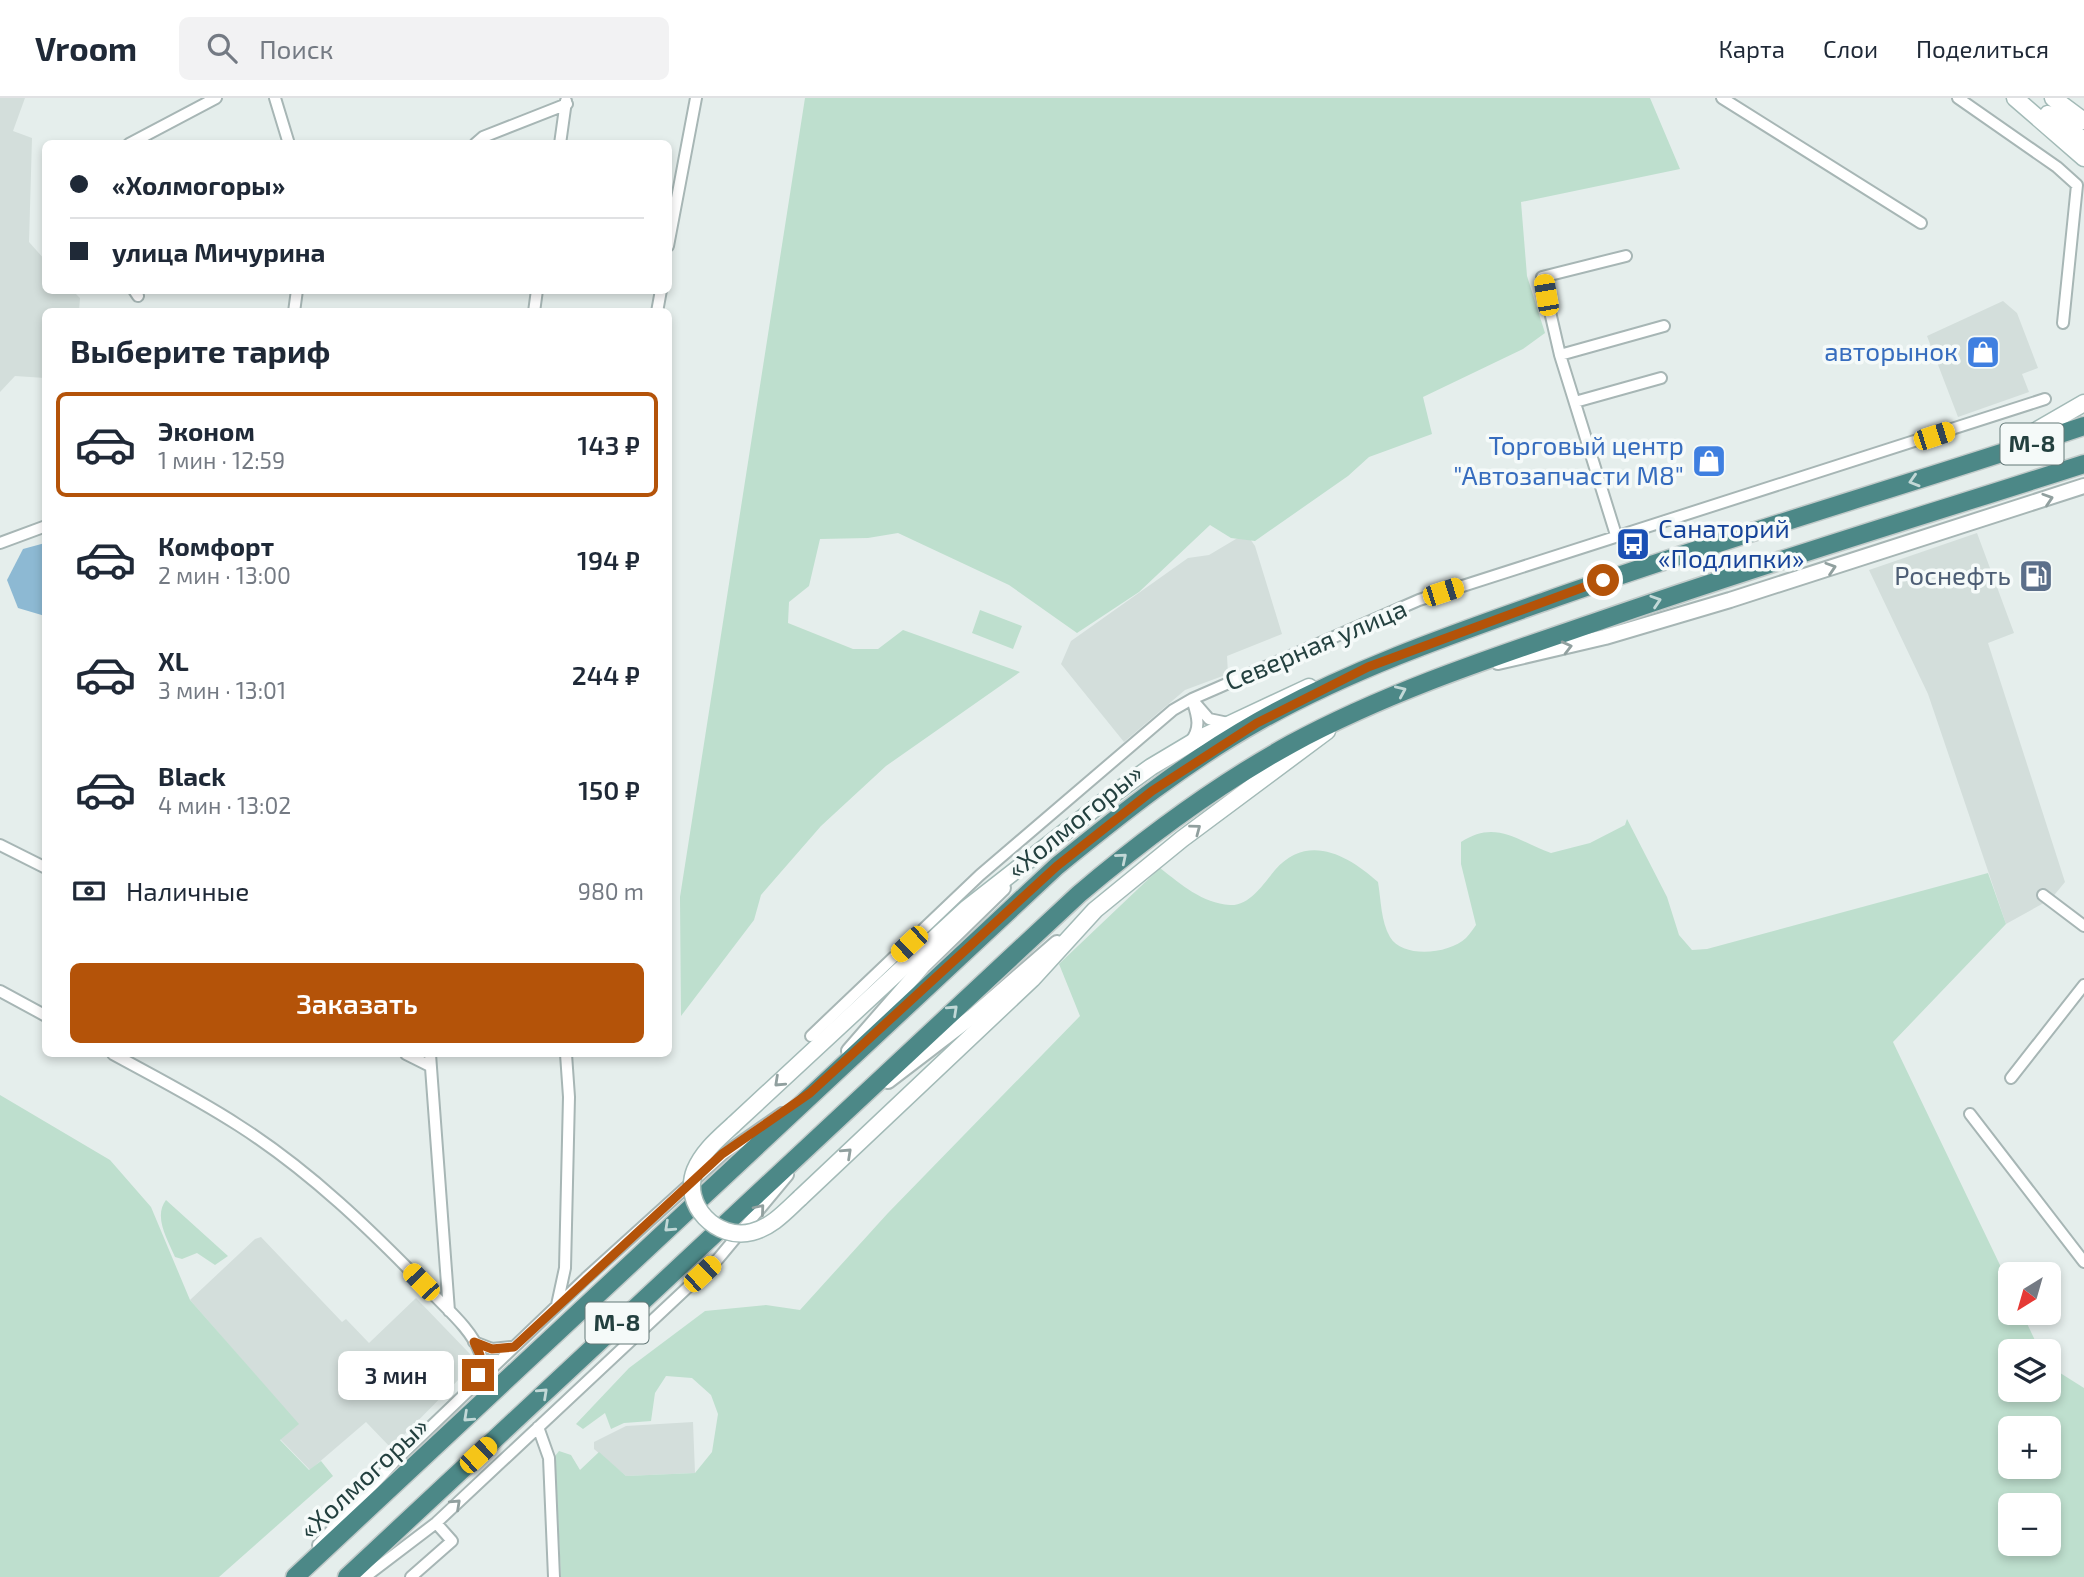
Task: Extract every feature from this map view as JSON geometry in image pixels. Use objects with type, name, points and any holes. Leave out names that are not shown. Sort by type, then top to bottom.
[{"type":"highway","name":"«Холмогоры»","points":[[295,1577],[825,1079],[1057,866],[1114,819],[1196,761],[1257,723],[1368,667],[1679,554],[2084,426]]},
{"type":"highway","name":"М-8","points":[[347,1577],[1041,929],[1130,851],[1222,787],[1290,745],[1352,713],[1452,671],[1711,583],[2084,464]]},
{"type":"main road","points":[[2015,98],[2084,158]]},
{"type":"main road","points":[[2026,98],[2084,140]]},
{"type":"main road","points":[[2053,98],[2084,121]]},
{"type":"main road","points":[[1980,461],[2084,404]]},
{"type":"main road","points":[[1352,713],[1182,839],[1095,911],[1012,998],[780,1217],[752,1232],[722,1230],[708,1221],[694,1198],[694,1174],[710,1147],[966,909],[1112,795],[1187,746],[1302,689],[1368,667]]},
{"type":"street","points":[[137,140],[216,98]]},
{"type":"street","points":[[275,98],[288,140]]},
{"type":"street","points":[[672,225],[696,98]]},
{"type":"street","points":[[1722,98],[1921,223]]},
{"type":"street","points":[[1958,98],[2057,167],[2077,185],[2063,323]]},
{"type":"street","points":[[479,140],[566,101]]},
{"type":"street","points":[[561,140],[566,101]]},
{"type":"street","points":[[1616,535],[1560,355],[1542,277],[1626,256]]},
{"type":"street","points":[[1560,355],[1664,326]]},
{"type":"street","points":[[1575,402],[1661,378]]},
{"type":"street","name":"Северная улица","points":[[811,1036],[1028,832],[1173,710],[1192,699],[1419,600],[2045,400]]},
{"type":"street","points":[[1452,671],[1617,634],[2084,486]]},
{"type":"street","points":[[0,543],[42,527]]},
{"type":"street","points":[[1192,699],[1209,719],[1229,723]]},
{"type":"street","points":[[1187,746],[1196,735],[1199,721],[1192,699]]},
{"type":"street","points":[[0,845],[42,866]]},
{"type":"street","points":[[825,1079],[923,965],[1034,857]]},
{"type":"street","points":[[2043,895],[2084,926]]},
{"type":"street","points":[[849,1107],[973,1016],[1095,911]]},
{"type":"street","points":[[2011,1077],[2084,985]]},
{"type":"street","points":[[0,991],[42,1014]]},
{"type":"street","points":[[118,1057],[239,1125],[289,1160],[371,1230],[449,1311],[474,1342],[480,1355],[481,1366],[471,1387]]},
{"type":"street","points":[[412,1057],[430,1066]]},
{"type":"street","points":[[430,1057],[449,1311]]},
{"type":"street","points":[[555,1308],[565,1268],[569,1097],[566,1057]]},
{"type":"street","points":[[290,1577],[394,1462],[586,1278],[722,1154],[810,1093]]},
{"type":"street","points":[[1970,1114],[2084,1262]]},
{"type":"street","points":[[365,1577],[436,1523],[718,1259],[832,1124]]},
{"type":"street","points":[[565,1268],[573,1277],[586,1278]]},
{"type":"street","points":[[474,1342],[492,1349],[514,1347]]},
{"type":"street","points":[[538,1427],[549,1458],[554,1577]]},
{"type":"street","points":[[411,1577],[452,1541],[436,1523]]},
{"type":"shaded area","points":[[0,98],[25,98],[13,131],[32,138],[29,242],[42,257],[42,294],[76,294],[80,298],[79,308],[42,308],[42,378],[15,376],[0,392]]},
{"type":"shaded area","name":"авторынок","points":[[2003,301],[2017,313],[2038,368],[2022,374],[2029,392],[1958,417],[1927,336]]},
{"type":"shaded area","points":[[1246,533],[1255,546],[1282,634],[1227,656],[1228,674],[1185,690],[1124,742],[1061,664],[1071,641],[1188,558],[1209,555]]},
{"type":"shaded area","points":[[1977,533],[2014,633],[1988,643],[2065,882],[2051,899],[2006,924],[1928,694],[1869,570]]},
{"type":"shaded area","points":[[261,1237],[342,1322],[346,1319],[369,1343],[416,1298],[470,1354],[471,1367],[391,1448],[366,1422],[310,1470],[280,1439],[298,1424],[190,1300],[255,1239]]},
{"type":"shaded area","points":[[693,1422],[695,1473],[626,1476],[594,1449],[594,1442],[626,1426]]},
{"type":"green space","points":[[805,98],[1650,98],[1680,169],[1521,202],[1527,276],[1545,333],[1523,349],[1423,397],[1432,434],[1369,457],[1348,476],[1255,541],[1231,538],[1210,525],[1139,592],[1077,633],[1009,585],[898,533],[868,538],[820,539],[809,586],[789,602],[788,623],[853,649],[878,649],[903,630],[1020,672],[886,766],[821,826],[761,895],[754,920],[681,1016],[680,897]]},
{"type":"green space","points":[[980,610],[1022,626],[1013,649],[972,633]]},
{"type":"green space","points":[[1627,819],[1667,897],[1679,935],[1692,950],[1707,949],[1988,873],[2006,924],[1893,1042],[1999,1262],[1998,1325],[2028,1325],[2034,1339],[1998,1339],[1998,1402],[2061,1402],[2061,1374],[2084,1388],[2084,1577],[561,1577],[555,1456],[559,1451],[571,1455],[580,1470],[599,1452],[626,1476],[695,1473],[712,1452],[718,1414],[711,1395],[692,1378],[666,1376],[655,1393],[651,1421],[624,1423],[611,1429],[605,1413],[583,1429],[576,1424],[629,1368],[705,1311],[766,1305],[800,1310],[888,1213],[1080,1016],[1059,964],[1160,868],[1201,897],[1230,905],[1250,898],[1288,859],[1301,852],[1328,852],[1354,864],[1378,882],[1385,925],[1396,944],[1405,949],[1426,952],[1449,948],[1466,938],[1476,925],[1461,864],[1461,842],[1474,835],[1496,832],[1551,853],[1590,843],[1625,825]]},
{"type":"green space","points":[[0,1095],[110,1160],[151,1207],[190,1300],[299,1424],[280,1440],[309,1470],[321,1461],[333,1476],[219,1577],[0,1577]]},
{"type":"green space","points":[[166,1200],[228,1256],[215,1265],[197,1253],[182,1259],[175,1257],[161,1221],[162,1207]]},
{"type":"water","points":[[42,544],[42,615],[18,608],[7,580],[23,549]]},
{"type":"place","name":"авторынок","points":[[1983,352]]},
{"type":"place","name":"Торговый центр \"Автозапчасти М8\"","points":[[1709,461]]},
{"type":"place","name":"Санаторий «Подлипки»","points":[[1633,544]]},
{"type":"place","name":"Роснефть","points":[[2036,576]]},
{"type":"route","points":[[478,1375],[480,1355],[474,1342],[492,1349],[514,1347],[722,1154],[810,1093],[1057,866],[1152,791],[1257,723],[1306,696],[1399,653],[1603,580]]}]
